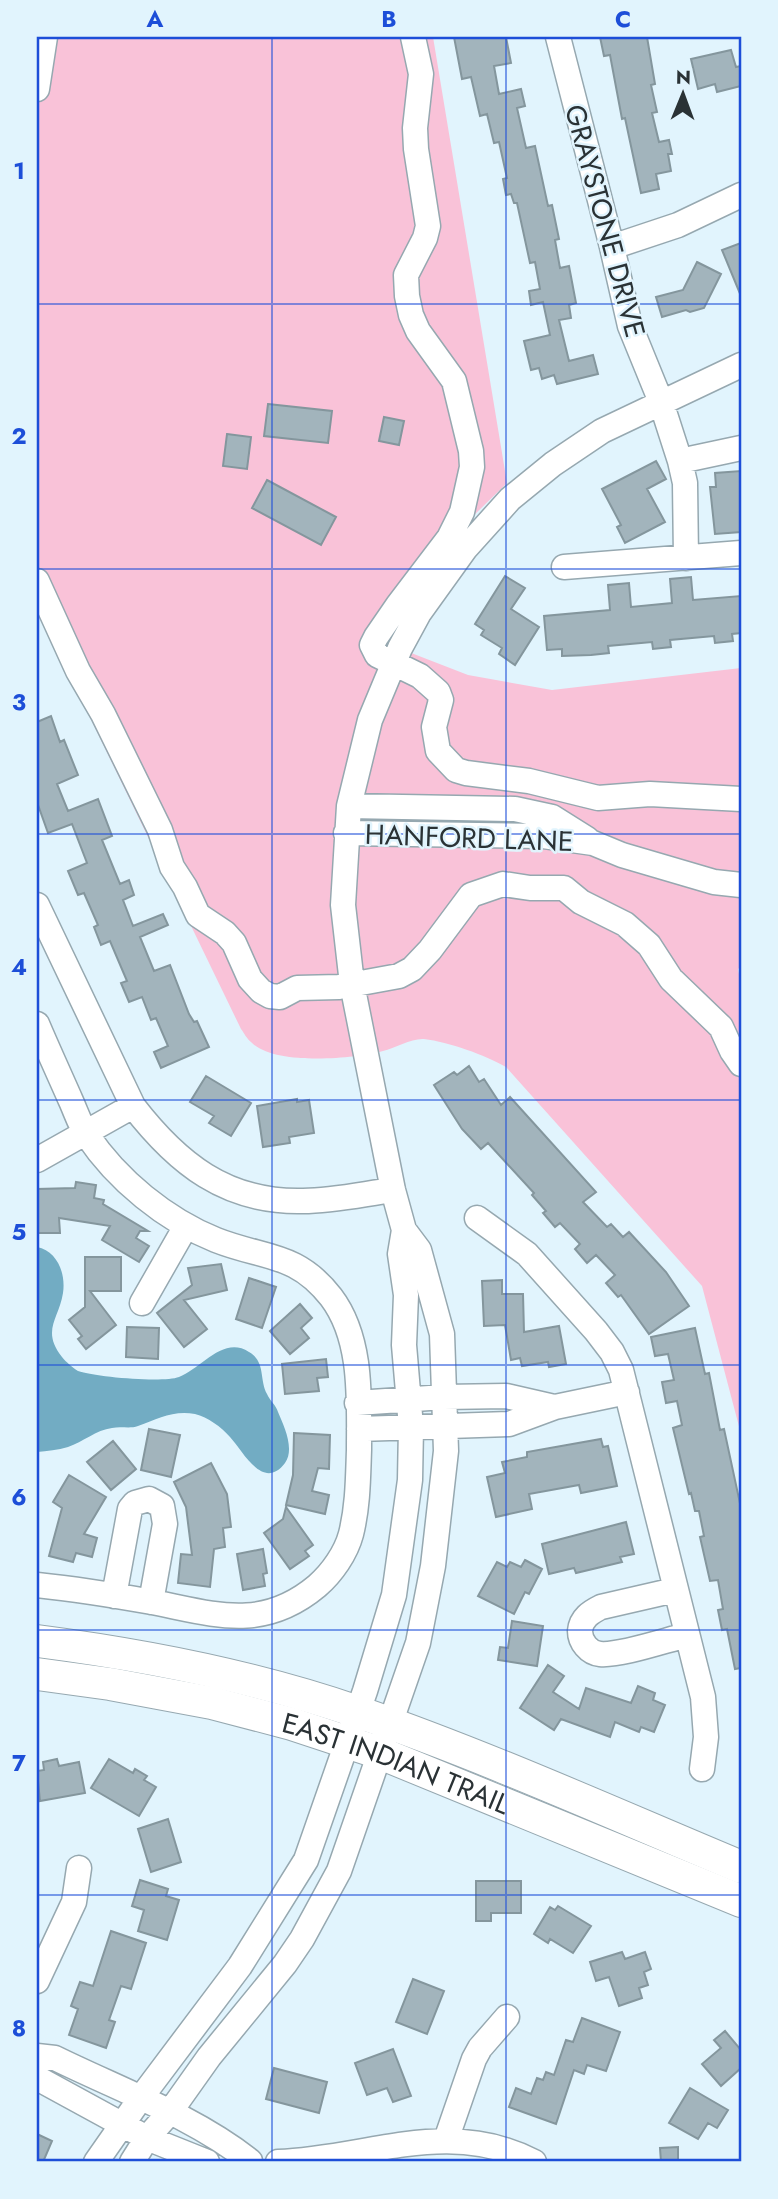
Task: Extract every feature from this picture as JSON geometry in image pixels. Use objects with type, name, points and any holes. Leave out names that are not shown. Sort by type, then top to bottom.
[{"type":"main road","name":"EAST INDIAN TRAIL","points":[[37,1641],[213,1671],[357,1712],[741,1867]]},
{"type":"main road","name":"EAST INDIAN TRAIL","points":[[37,1674],[212,1703],[292,1724],[380,1753],[741,1900]]},
{"type":"street","points":[[37,89],[45,37]]},
{"type":"street","points":[[413,37],[421,74],[415,128],[416,149],[428,226],[407,275],[407,296],[418,331],[454,381],[471,451],[472,467],[462,512],[449,538],[398,605],[372,645],[377,655],[420,676],[438,692],[441,701],[434,727],[438,751],[456,770],[466,774],[529,781],[598,798],[657,794],[741,799]]},
{"type":"street","name":"GRAYSTONE DRIVE","points":[[558,37],[630,326],[661,402],[680,461],[685,483],[687,558]]},
{"type":"street","points":[[612,247],[678,225],[741,195]]},
{"type":"street","points":[[132,2162],[147,2138],[170,2112],[209,2057],[302,1939],[339,1871],[418,1643],[426,1609],[444,1481],[442,1334],[419,1250],[404,1230],[393,1189],[352,984],[343,905],[349,806],[370,720],[393,663],[419,613],[442,578],[510,499],[581,445],[661,402],[741,365]]},
{"type":"street","points":[[680,461],[741,448]]},
{"type":"street","points":[[564,568],[741,553]]},
{"type":"street","points":[[37,581],[78,671],[103,714],[150,808],[172,866],[198,915],[225,933],[241,955],[250,979],[261,991],[270,996],[281,997],[297,988],[352,984],[399,976],[412,969],[430,950],[471,895],[503,884],[530,888],[564,888],[581,902],[625,924],[644,939],[671,979],[721,1027],[741,1064]]},
{"type":"street","name":"HANFORD LANE","points":[[349,806],[526,810],[552,817],[593,843],[622,855],[714,882],[741,885]]},
{"type":"street","name":"HANFORD LANE","points":[[346,833],[522,835],[593,843]]},
{"type":"street","points":[[37,905],[133,1106],[155,1134],[184,1163],[228,1187],[253,1195],[300,1201],[393,1189]]},
{"type":"street","points":[[37,1024],[86,1134],[142,1195],[186,1226],[239,1248],[283,1258],[300,1267],[318,1282],[332,1299],[351,1335],[359,1429],[358,1489],[350,1537],[339,1560],[324,1580],[302,1599],[278,1611],[236,1616],[37,1585]]},
{"type":"street","points":[[37,1160],[133,1106]]},
{"type":"street","points":[[477,1218],[527,1254],[596,1331],[618,1361],[706,1718],[702,1769]]},
{"type":"street","points":[[142,1303],[186,1226]]},
{"type":"street","points":[[96,2162],[122,2123],[240,1966],[306,1860],[357,1712],[394,1595],[410,1480],[411,1427],[404,1345],[406,1295],[400,1254],[404,1230]]},
{"type":"street","points":[[359,1429],[509,1424],[555,1407],[627,1392]]},
{"type":"street","points":[[358,1403],[506,1396],[555,1407]]},
{"type":"street","points":[[114,1596],[130,1509],[135,1503],[149,1499],[162,1506],[165,1524],[150,1602]]},
{"type":"street","points":[[675,1590],[601,1607],[592,1612],[583,1619],[580,1631],[582,1643],[599,1654],[687,1635]]},
{"type":"street","points":[[37,1981],[74,1902],[79,1868]]},
{"type":"street","points":[[446,2140],[474,2059],[507,2017]]},
{"type":"street","points":[[37,2056],[55,2058],[170,2112],[253,2162]]},
{"type":"street","points":[[37,2078],[147,2138],[207,2162]]},
{"type":"street","points":[[278,2162],[324,2158],[407,2142],[446,2140],[497,2148],[534,2162]]},
{"type":"shaded area","points":[[37,37],[433,37],[507,483],[468,521],[404,613],[388,644],[468,675],[552,690],[741,668],[741,966],[738,969],[741,984],[741,1434],[702,1286],[506,1067],[466,1050],[424,1039],[383,1051],[353,1056],[295,1058],[262,1050],[250,1041],[241,1029],[37,608]]},
{"type":"water","points":[[37,1247],[55,1258],[63,1278],[63,1293],[52,1332],[56,1348],[70,1365],[78,1371],[99,1375],[171,1379],[187,1373],[221,1350],[239,1348],[249,1352],[258,1361],[268,1396],[285,1431],[289,1451],[285,1463],[277,1471],[261,1471],[218,1426],[200,1415],[187,1413],[166,1416],[135,1427],[106,1429],[68,1447],[37,1452]]},
{"type":"building","points":[[454,37],[506,37],[511,63],[494,66],[499,94],[521,89],[525,106],[517,108],[526,148],[535,146],[548,206],[552,205],[559,239],[555,240],[560,268],[569,266],[576,303],[569,305],[571,318],[559,320],[569,361],[593,355],[598,374],[557,384],[554,375],[542,379],[539,368],[531,370],[524,341],[550,335],[543,302],[531,305],[529,291],[540,289],[535,262],[530,263],[517,203],[514,203],[511,194],[506,195],[503,179],[507,178],[499,142],[494,143],[487,114],[480,116],[471,77],[462,79]]},
{"type":"building","points":[[600,37],[647,37],[655,84],[651,85],[657,112],[652,113],[659,142],[669,140],[672,154],[668,154],[671,171],[656,174],[659,189],[641,193],[625,118],[622,119],[610,55],[604,56]]},
{"type":"building","points":[[731,50],[736,67],[741,66],[741,86],[717,92],[715,84],[698,89],[691,59]]},
{"type":"building","points":[[741,243],[741,296],[722,250]]},
{"type":"building","points":[[697,262],[721,274],[704,308],[662,317],[656,297],[683,290]]},
{"type":"building","points":[[268,404],[332,411],[328,443],[264,436]]},
{"type":"building","points":[[384,417],[404,421],[399,445],[379,441]]},
{"type":"building","points":[[227,434],[251,437],[247,469],[223,466]]},
{"type":"building","points":[[656,461],[666,479],[647,489],[665,522],[625,543],[617,527],[621,525],[602,489]]},
{"type":"building","points":[[741,471],[741,532],[715,534],[710,487],[716,487],[715,473]]},
{"type":"building","points":[[267,480],[336,517],[321,545],[252,508]]},
{"type":"building","points":[[505,576],[525,588],[511,609],[539,627],[515,665],[499,654],[502,648],[481,635],[484,630],[475,624]]},
{"type":"building","points":[[691,577],[693,600],[741,596],[741,633],[732,634],[733,641],[715,643],[714,636],[670,640],[671,647],[653,649],[652,642],[608,646],[609,653],[591,655],[562,656],[562,649],[547,650],[544,616],[610,610],[608,585],[629,583],[631,607],[672,603],[670,579]]},
{"type":"building","points":[[51,716],[60,742],[64,740],[78,775],[57,784],[68,811],[98,799],[112,836],[102,840],[120,884],[129,880],[134,895],[123,900],[133,926],[163,914],[168,925],[140,937],[154,971],[170,965],[189,1014],[194,1022],[197,1021],[209,1047],[161,1068],[154,1052],[168,1046],[156,1018],[151,1020],[142,997],[129,1002],[121,983],[127,981],[110,941],[101,945],[94,927],[98,925],[84,893],[78,895],[68,871],[87,863],[72,824],[48,833],[37,802],[37,722]]},
{"type":"building","points":[[469,1066],[479,1082],[484,1079],[501,1105],[510,1097],[596,1192],[583,1202],[607,1227],[611,1224],[623,1237],[629,1232],[666,1272],[689,1306],[649,1334],[621,1295],[618,1297],[606,1283],[615,1275],[596,1255],[587,1263],[575,1249],[580,1244],[560,1223],[555,1227],[543,1213],[546,1211],[532,1195],[534,1193],[488,1143],[481,1149],[462,1129],[434,1085],[454,1072],[457,1075]]},
{"type":"building","points":[[206,1076],[251,1103],[231,1136],[209,1123],[214,1116],[190,1102]]},
{"type":"building","points":[[297,1099],[297,1102],[309,1100],[314,1133],[289,1137],[290,1143],[263,1147],[257,1106]]},
{"type":"building","points":[[76,1182],[96,1185],[94,1198],[104,1200],[103,1204],[148,1231],[140,1231],[136,1238],[149,1246],[139,1262],[102,1240],[110,1226],[59,1218],[60,1233],[37,1233],[37,1189],[75,1188]]},
{"type":"building","points":[[85,1257],[121,1257],[121,1291],[90,1291],[116,1325],[86,1349],[78,1339],[82,1336],[69,1320],[85,1307]]},
{"type":"building","points":[[221,1264],[227,1290],[184,1300],[207,1329],[184,1347],[157,1313],[192,1285],[188,1268]]},
{"type":"building","points":[[249,1278],[276,1287],[262,1328],[236,1319]]},
{"type":"building","points":[[502,1280],[502,1294],[523,1294],[524,1332],[559,1326],[566,1364],[549,1367],[548,1362],[522,1366],[520,1358],[511,1360],[505,1325],[484,1326],[482,1281]]},
{"type":"building","points":[[300,1304],[312,1318],[301,1328],[309,1338],[290,1354],[270,1331]]},
{"type":"building","points":[[127,1327],[159,1328],[158,1359],[126,1357]]},
{"type":"building","points":[[695,1328],[705,1374],[709,1373],[720,1430],[724,1429],[741,1508],[741,1668],[735,1669],[727,1629],[722,1630],[718,1610],[723,1609],[718,1580],[710,1581],[700,1537],[704,1536],[699,1511],[695,1511],[691,1493],[689,1494],[673,1428],[682,1425],[677,1401],[666,1403],[662,1382],[674,1380],[668,1354],[655,1356],[651,1337]]},
{"type":"building","points":[[326,1359],[328,1377],[317,1378],[319,1391],[285,1394],[282,1364]]},
{"type":"building","points":[[149,1429],[180,1435],[171,1477],[141,1470]]},
{"type":"building","points":[[294,1433],[330,1435],[329,1469],[318,1468],[312,1491],[329,1495],[325,1514],[286,1505],[293,1475]]},
{"type":"building","points":[[601,1439],[603,1447],[608,1446],[617,1486],[581,1493],[579,1485],[529,1494],[532,1509],[496,1517],[487,1477],[505,1473],[502,1462],[527,1457],[527,1452]]},
{"type":"building","points":[[113,1441],[136,1469],[111,1490],[87,1462]]},
{"type":"building","points":[[211,1463],[227,1494],[231,1527],[223,1528],[225,1547],[214,1549],[210,1587],[178,1583],[181,1554],[192,1555],[186,1507],[174,1482]]},
{"type":"building","points":[[69,1475],[106,1497],[84,1534],[97,1538],[92,1557],[76,1553],[73,1562],[49,1556],[62,1508],[53,1502]]},
{"type":"building","points":[[286,1507],[313,1545],[305,1551],[309,1556],[290,1569],[264,1533],[283,1519]]},
{"type":"building","points":[[626,1522],[634,1554],[620,1557],[622,1562],[576,1573],[574,1568],[549,1574],[542,1544]]},
{"type":"building","points":[[263,1549],[267,1573],[263,1574],[265,1586],[243,1590],[237,1554]]},
{"type":"building","points":[[525,1560],[542,1569],[529,1594],[525,1592],[514,1614],[478,1596],[497,1562],[507,1567],[510,1562],[521,1567]]},
{"type":"building","points":[[512,1621],[543,1626],[537,1666],[498,1660],[500,1647],[508,1648]]},
{"type":"building","points":[[548,1665],[564,1676],[553,1692],[579,1709],[586,1688],[631,1703],[638,1686],[655,1693],[653,1700],[665,1705],[654,1732],[641,1727],[639,1732],[615,1722],[610,1737],[561,1719],[554,1730],[520,1708]]},
{"type":"building","points":[[57,1759],[59,1766],[79,1762],[85,1793],[40,1801],[37,1771],[44,1770],[43,1762]]},
{"type":"building","points":[[109,1759],[133,1773],[135,1769],[147,1776],[144,1780],[156,1787],[139,1816],[91,1788]]},
{"type":"building","points":[[168,1819],[181,1862],[151,1872],[138,1829]]},
{"type":"building","points":[[140,1880],[168,1889],[166,1896],[179,1900],[167,1940],[138,1931],[144,1910],[132,1906]]},
{"type":"building","points":[[476,1881],[521,1881],[521,1913],[491,1913],[491,1921],[476,1921]]},
{"type":"building","points":[[558,1906],[591,1926],[573,1953],[550,1939],[548,1943],[534,1934],[550,1907],[555,1910]]},
{"type":"building","points":[[111,1931],[146,1943],[131,1989],[121,1986],[109,2020],[115,2022],[106,2048],[69,2035],[78,2009],[71,2006],[80,1982],[93,1986]]},
{"type":"building","points":[[622,1952],[625,1959],[645,1952],[651,1969],[644,1972],[648,1985],[639,1988],[642,1998],[619,2006],[609,1977],[596,1981],[590,1962]]},
{"type":"building","points":[[413,1979],[444,1991],[427,2034],[396,2022]]},
{"type":"building","points":[[582,2018],[620,2032],[606,2071],[587,2065],[584,2074],[574,2070],[556,2124],[509,2107],[516,2088],[531,2094],[537,2078],[543,2080],[546,2072],[554,2075],[566,2040],[573,2042]]},
{"type":"building","points":[[725,2031],[741,2050],[741,2068],[721,2086],[702,2064],[721,2048],[714,2040]]},
{"type":"building","points":[[393,2049],[411,2096],[393,2102],[387,2088],[367,2095],[355,2063]]},
{"type":"building","points":[[274,2068],[327,2082],[319,2113],[266,2099]]},
{"type":"building","points":[[690,2088],[728,2110],[717,2128],[708,2123],[698,2139],[669,2123]]},
{"type":"building","points":[[37,2134],[52,2141],[43,2162],[37,2162]]},
{"type":"building","points":[[678,2147],[678,2162],[661,2162],[660,2148]]}]
